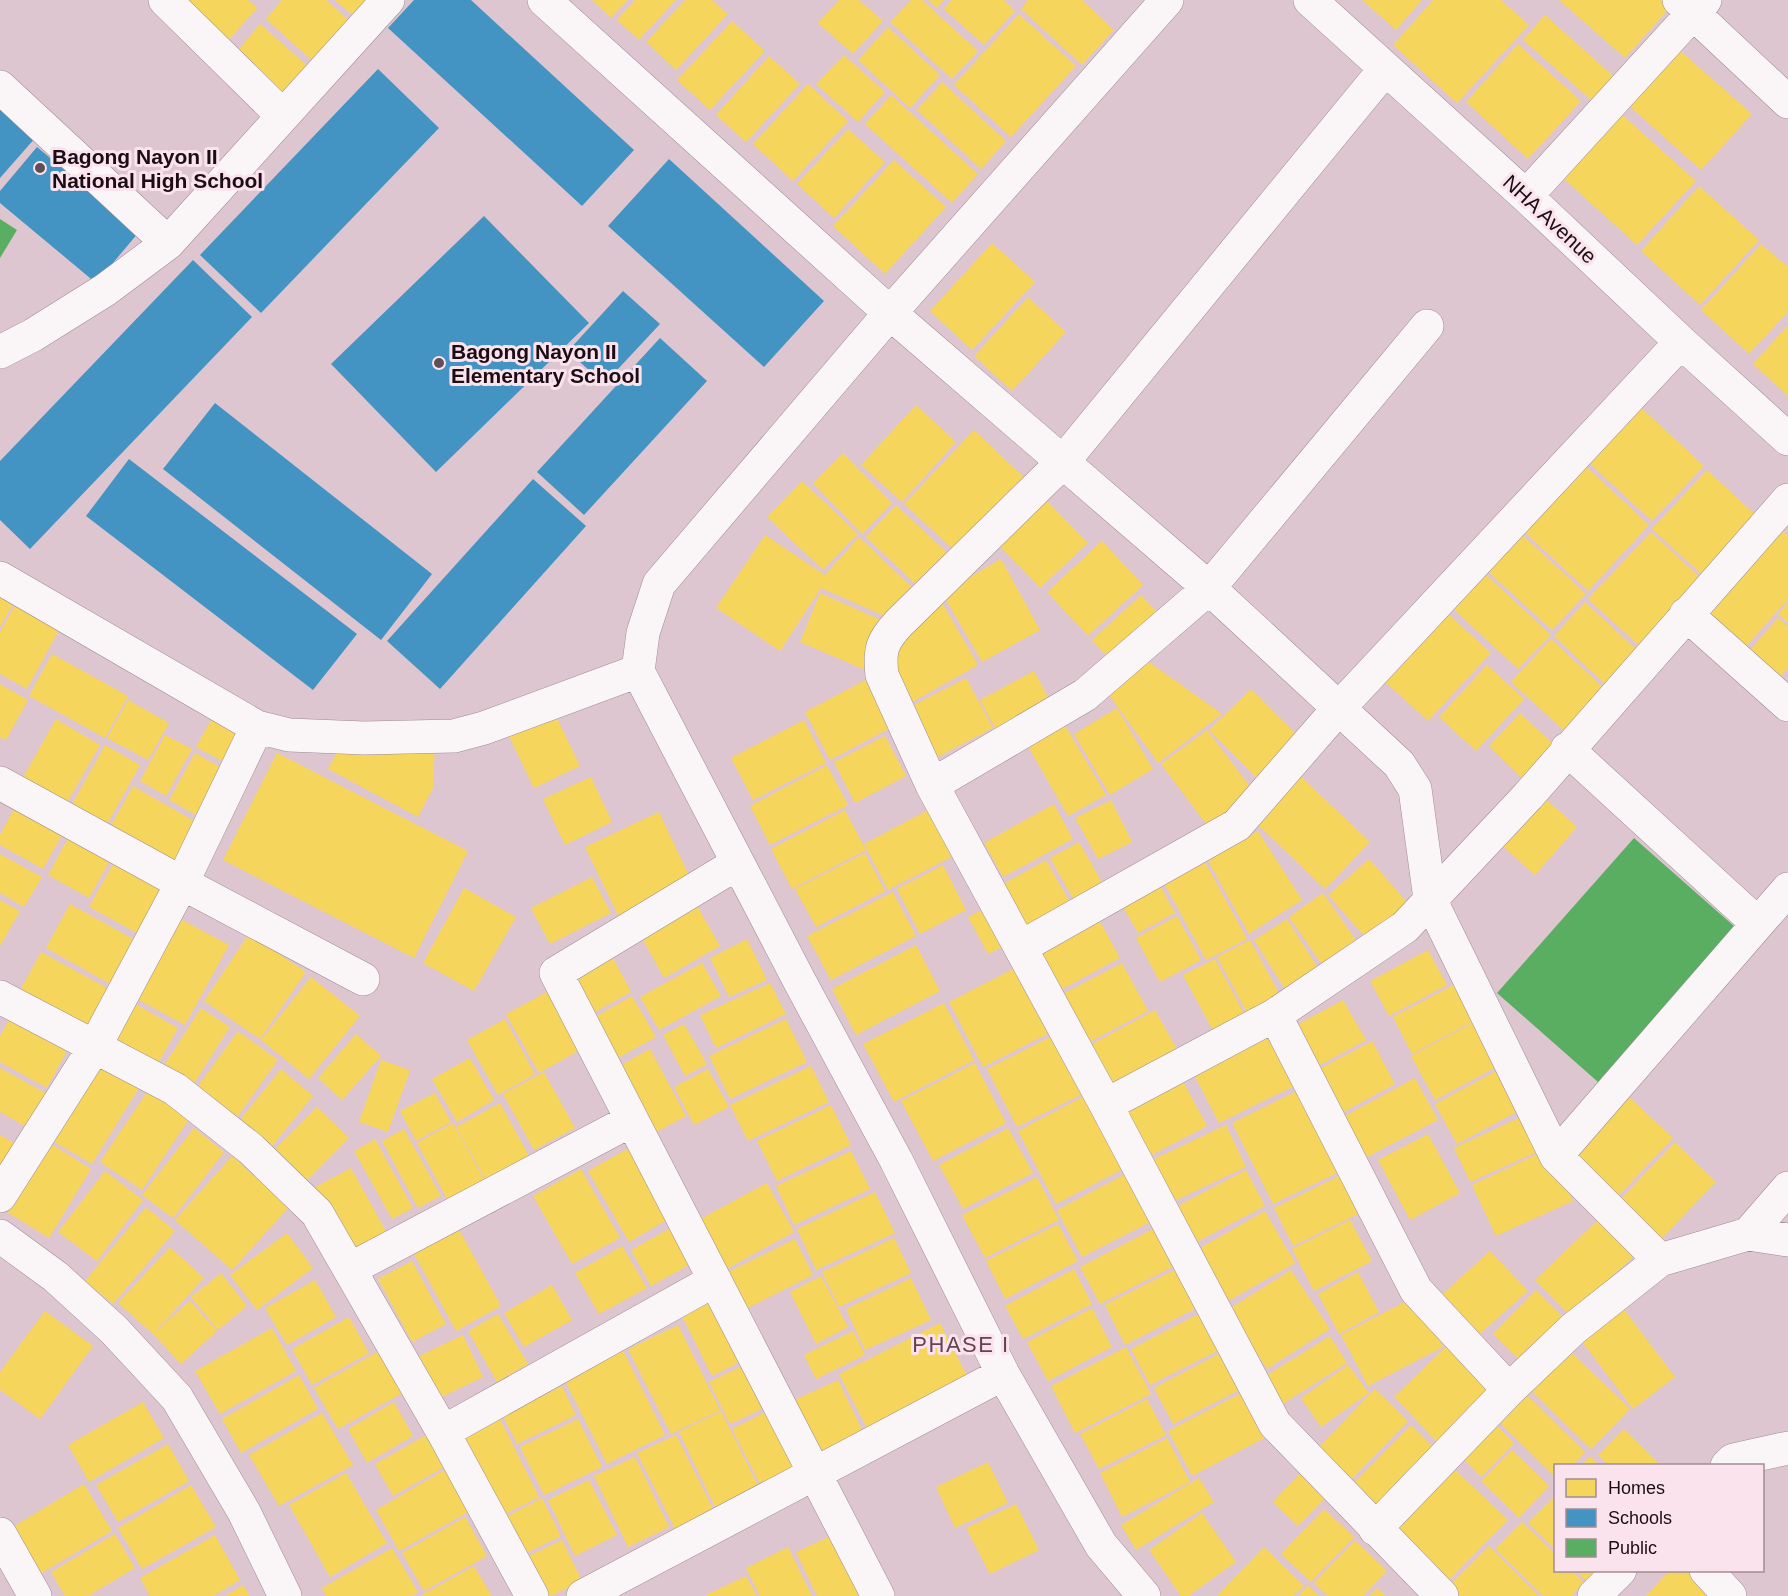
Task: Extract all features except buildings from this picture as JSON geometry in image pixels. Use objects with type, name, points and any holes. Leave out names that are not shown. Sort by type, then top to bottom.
[{"type":"street","points":[[165,0],[283,116]]},
{"type":"street","points":[[0,352],[33,335],[105,290],[168,243],[388,0]]},
{"type":"street","points":[[544,0],[890,313],[1209,588],[1399,764],[1415,789],[1430,899],[1556,1156],[1660,1260]]},
{"type":"street","points":[[1144,1596],[1101,1545],[1003,1374],[896,1161],[638,672],[643,633],[659,584],[890,313],[1167,0]]},
{"type":"street","name":"NHA Avenue","points":[[1310,0],[1788,439]]},
{"type":"street","points":[[1526,196],[1692,4],[1788,102]]},
{"type":"street","points":[[1385,69],[1062,463],[899,623],[883,643],[880,658],[882,675],[932,785],[1106,1104],[1275,1424],[1442,1596]]},
{"type":"street","points":[[0,87],[168,243]]},
{"type":"street","points":[[932,785],[1085,695],[1209,588],[1427,326]]},
{"type":"street","points":[[1021,947],[1237,825],[1338,709],[1681,342]]},
{"type":"street","points":[[1106,1104],[1275,1015],[1405,927],[1528,796],[1788,500]]},
{"type":"street","points":[[0,578],[257,727],[289,735],[364,738],[454,736],[484,728],[638,672]]},
{"type":"street","points":[[1686,614],[1788,705]]},
{"type":"street","points":[[0,1196],[94,1048],[182,883],[257,727]]},
{"type":"street","points":[[1567,749],[1757,923]]},
{"type":"street","points":[[0,783],[363,979]]},
{"type":"street","points":[[738,863],[556,973],[878,1596]]},
{"type":"street","points":[[1556,1156],[1788,889]]},
{"type":"street","points":[[0,997],[175,1089],[251,1149],[317,1213],[443,1432],[532,1596]]},
{"type":"street","points":[[1275,1015],[1416,1290],[1509,1390]]},
{"type":"street","points":[[350,1269],[632,1120]]},
{"type":"street","points":[[1748,1234],[1788,1188]]},
{"type":"street","points":[[1375,1529],[1509,1390],[1573,1329],[1660,1260],[1748,1234],[1788,1240]]},
{"type":"street","points":[[0,1236],[64,1284],[114,1330],[177,1398],[244,1512],[285,1596]]},
{"type":"street","points":[[443,1432],[714,1280]]},
{"type":"street","points":[[583,1596],[1003,1374]]},
{"type":"street","points":[[1729,1464],[1733,1460],[1788,1448]]},
{"type":"street","points":[[0,1534],[34,1596]]},
{"type":"street","points":[[1594,1596],[1618,1572]]},
{"type":"street","points":[[1708,1572],[1730,1596]]},
{"type":"place","name":"Bagong Nayon II National High School","points":[[40,168]]},
{"type":"place","name":"Bagong Nayon II Elementary School","points":[[439,363]]},
{"type":"district","name":"PHASE I","points":[[961,1344]]}]
